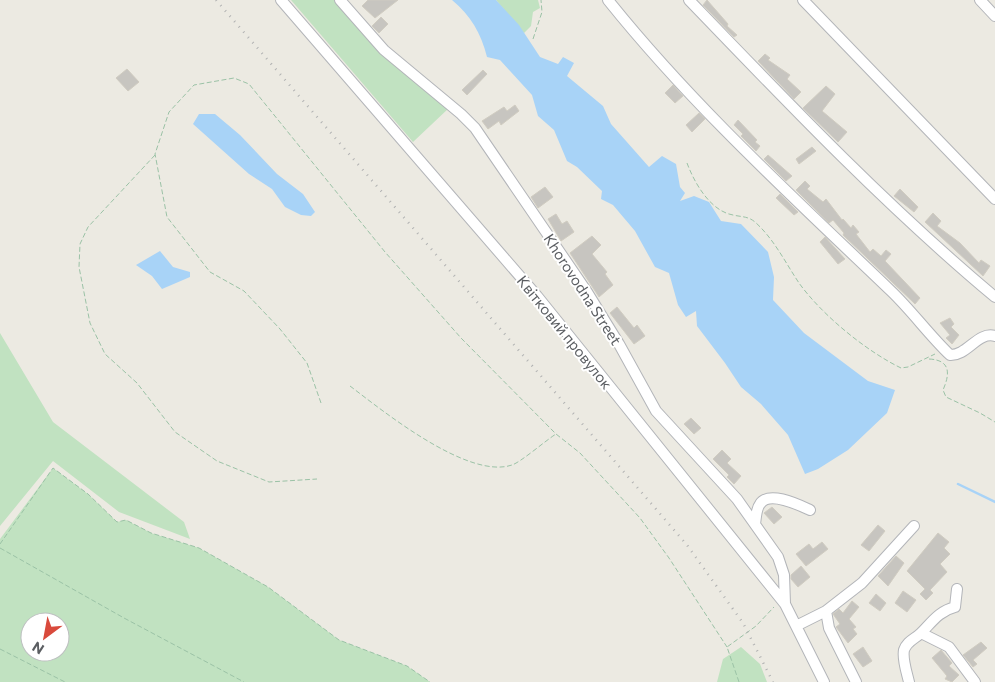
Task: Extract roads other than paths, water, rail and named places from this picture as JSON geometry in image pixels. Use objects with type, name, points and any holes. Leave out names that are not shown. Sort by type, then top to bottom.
[{"type":"street","name":"Квітковий провулок","points":[[281,0],[537,296],[783,602],[824,682]]},
{"type":"street","name":"Khorovodna Street","points":[[340,0],[384,50],[462,114],[475,128],[587,292],[620,344],[656,411],[737,499],[778,557],[782,567],[783,602]]},
{"type":"street","points":[[608,0],[641,40],[730,136],[892,292],[950,355],[957,355],[984,336],[995,336]]},
{"type":"street","points":[[689,0],[767,82],[886,197],[995,297]]},
{"type":"street","points":[[803,0],[995,199]]},
{"type":"street","points":[[980,0],[995,16]]},
{"type":"street","points":[[755,524],[759,505],[763,500],[772,498],[794,503],[810,510]]},
{"type":"street","points":[[796,626],[826,611],[862,583],[914,526]]},
{"type":"street","points":[[909,682],[904,650],[909,641],[921,633],[937,616],[955,607],[957,589]]},
{"type":"street","points":[[826,611],[829,628],[856,682]]},
{"type":"street","points":[[921,633],[949,647],[975,682]]},
{"type":"water","points":[[452,0],[496,0],[519,25],[540,57],[558,64],[563,57],[574,63],[567,76],[603,106],[611,124],[649,167],[662,156],[676,164],[680,187],[685,193],[680,201],[694,196],[709,202],[721,221],[741,224],[768,252],[774,277],[773,300],[804,333],[868,381],[895,390],[887,413],[848,450],[818,469],[805,474],[788,435],[761,404],[741,387],[697,326],[696,311],[686,317],[678,305],[669,273],[655,267],[635,231],[613,205],[601,199],[602,191],[577,167],[567,161],[554,130],[538,116],[532,95],[500,60],[487,57],[482,40],[474,26],[465,12]]},
{"type":"water","points":[[199,114],[215,114],[240,135],[277,174],[303,194],[315,212],[311,216],[301,215],[285,207],[272,189],[249,174],[193,124]]},
{"type":"water","points":[[160,251],[173,267],[190,272],[190,277],[162,289],[152,276],[136,265]]},
{"type":"waterway","points":[[958,484],[995,502]]},
{"type":"railway","points":[[216,0],[687,545],[743,623],[773,682]]}]
